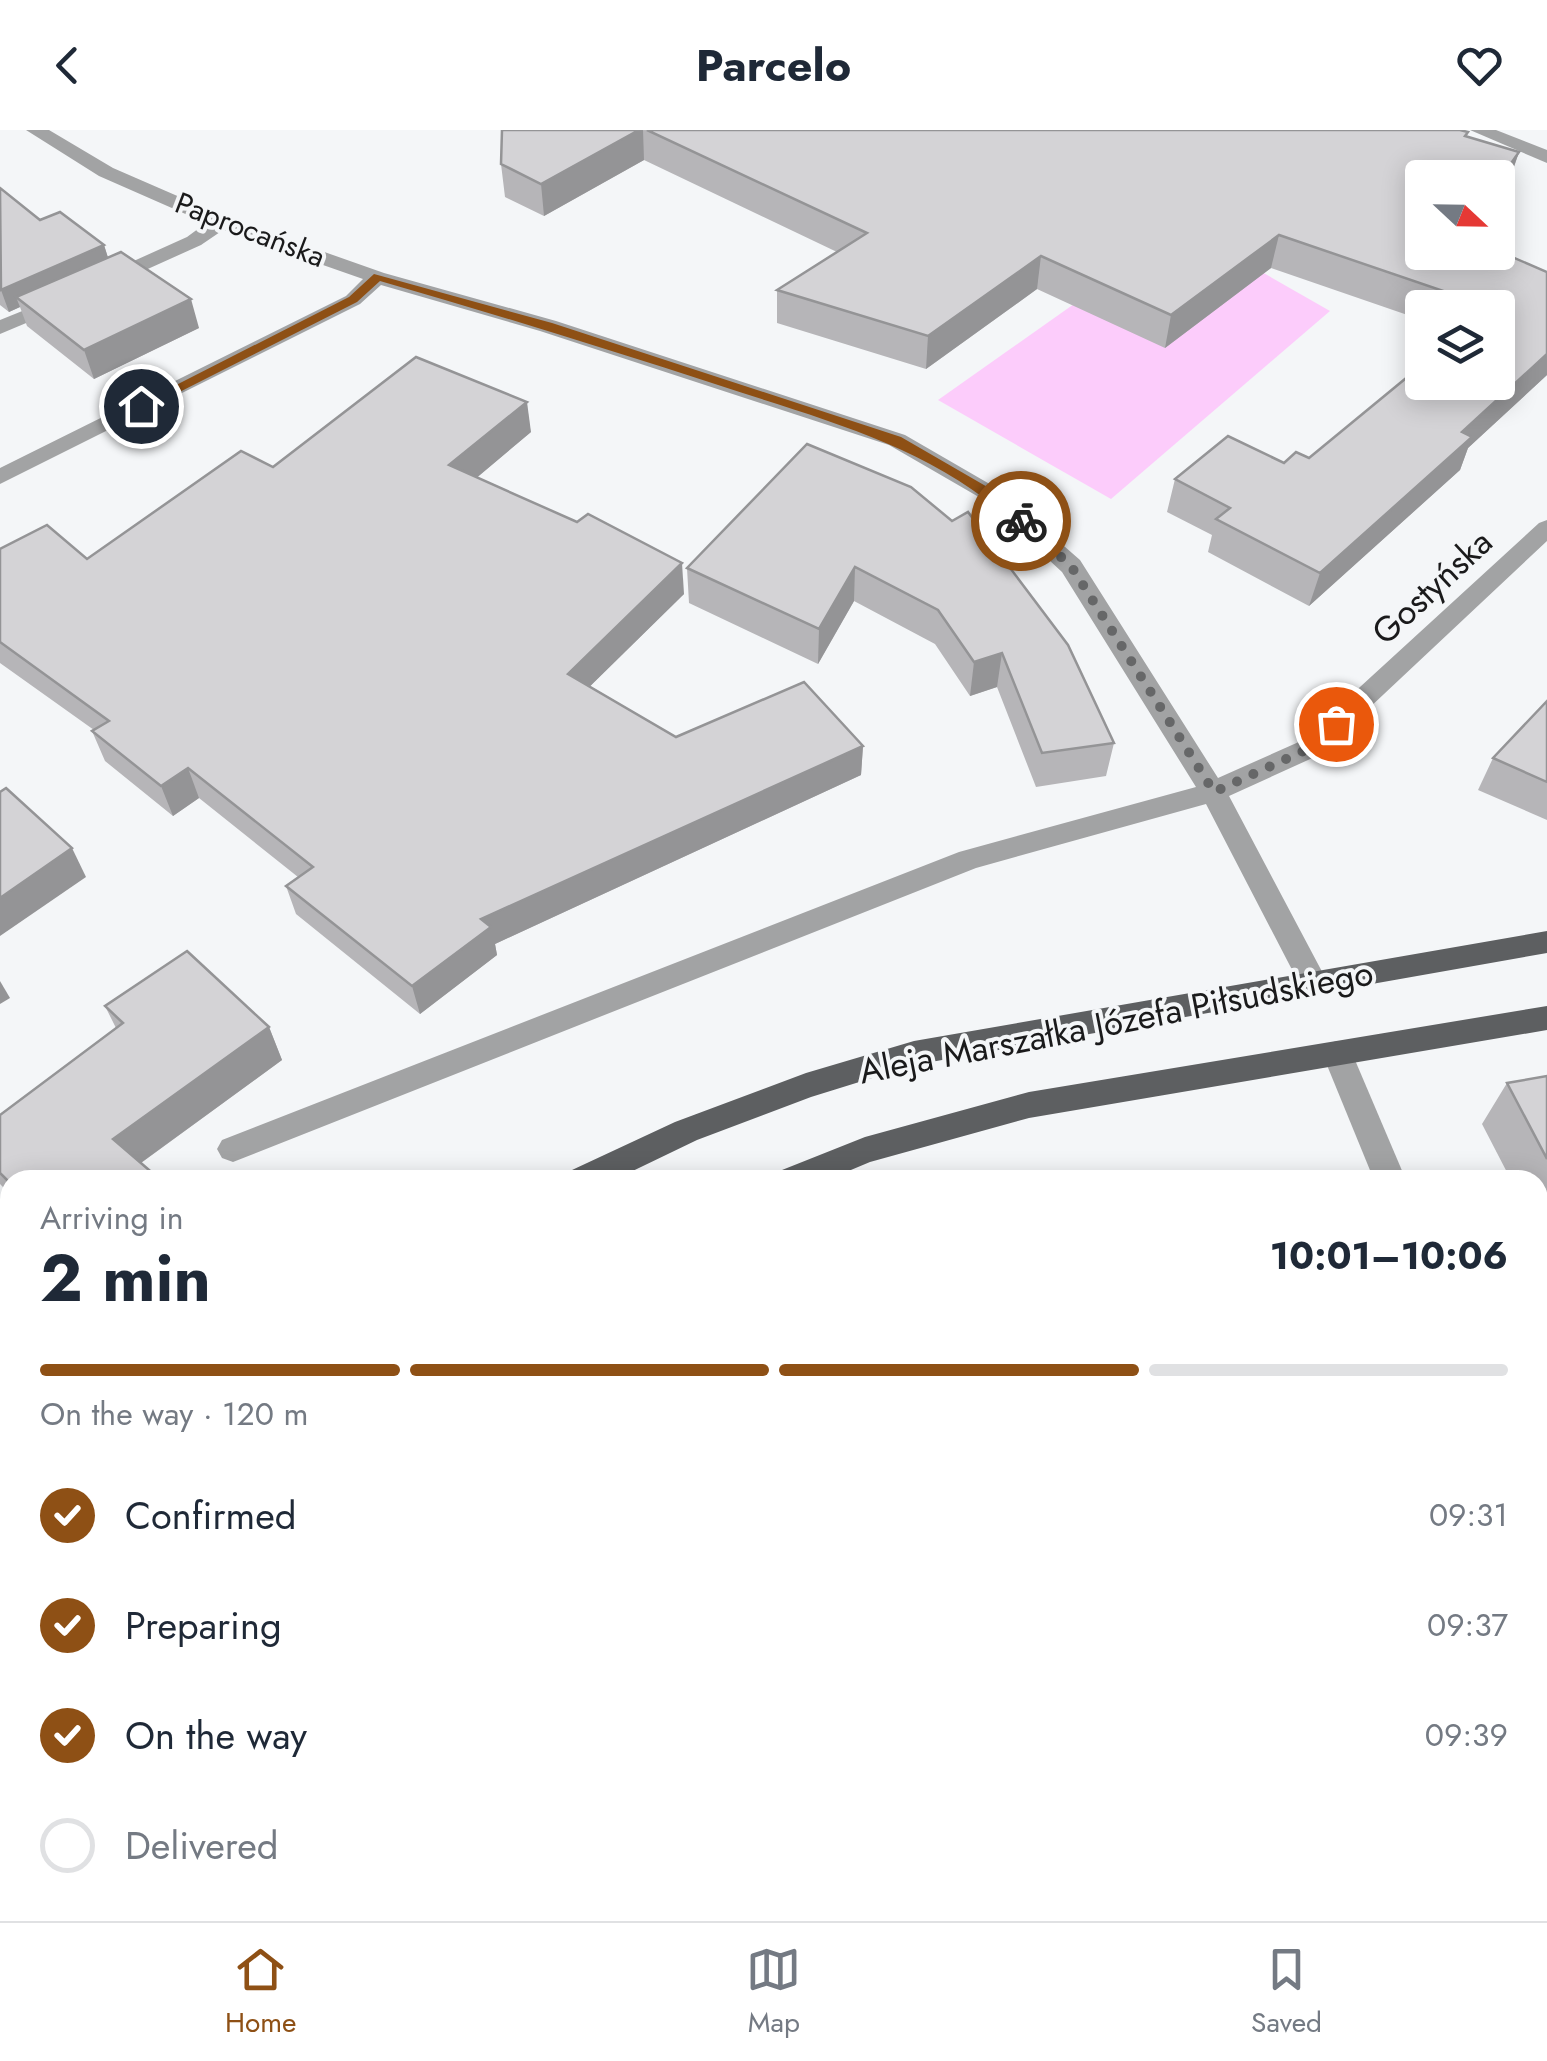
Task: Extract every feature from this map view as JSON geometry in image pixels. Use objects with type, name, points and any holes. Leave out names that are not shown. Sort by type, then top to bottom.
[{"type":"main road","name":"Aleja Marszałka Józefa Piłsudskiego","points":[[605,1170],[686,1131],[806,1086],[914,1053],[1547,942]]},
{"type":"main road","name":"Aleja Marszałka Józefa Piłsudskiego","points":[[817,1170],[866,1150],[1028,1105],[1547,1018]]},
{"type":"street","name":"Paprocańska","points":[[35,130],[106,172],[221,222],[378,277],[548,326],[897,440],[992,495],[1071,566],[1214,792],[1312,981]]},
{"type":"street","points":[[1479,130],[1547,157]]},
{"type":"street","points":[[0,328],[194,241],[221,222]]},
{"type":"street","points":[[0,477],[353,300],[378,277]]},
{"type":"street","name":"Gostyńska","points":[[233,1149],[969,858],[1214,792],[1310,748],[1547,528]]},
{"type":"street","points":[[1337,1053],[1386,1170]]},
{"type":"shaded area","points":[[1183,227],[1330,311],[1111,499],[938,400]]},
{"type":"building","points":[[502,130],[639,130],[541,184],[501,164]]},
{"type":"building","points":[[647,130],[1460,130],[1468,132],[1465,136],[1519,152],[1513,160],[1405,160],[1405,270],[1515,270],[1515,258],[1547,272],[1547,354],[1515,383],[1515,290],[1440,290],[1279,235],[1171,315],[1041,256],[928,336],[777,290],[867,233]]},
{"type":"building","points":[[0,188],[40,220],[60,212],[104,245],[1,290]]},
{"type":"building","points":[[121,252],[191,299],[84,350],[16,297]]},
{"type":"building","points":[[416,357],[527,402],[449,465],[577,522],[588,514],[682,563],[568,674],[676,737],[804,682],[863,746],[481,919],[491,927],[412,986],[286,886],[313,867],[188,768],[161,786],[92,731],[109,721],[0,642],[0,549],[47,525],[87,559],[241,451],[273,467]]},
{"type":"building","points":[[1405,379],[1405,400],[1497,400],[1462,432],[1472,437],[1320,573],[1216,519],[1230,508],[1175,479],[1228,436],[1284,463],[1296,452],[1309,458]]},
{"type":"building","points":[[807,444],[911,487],[952,521],[968,512],[1068,645],[1114,743],[1042,753],[1002,653],[974,662],[938,610],[855,567],[819,629],[687,568]]},
{"type":"building","points":[[1547,701],[1547,782],[1493,758]]},
{"type":"building","points":[[6,788],[72,848],[0,898],[0,792]]},
{"type":"building","points":[[187,951],[269,1027],[113,1139],[149,1170],[0,1170],[0,1115],[123,1023],[105,1006]]},
{"type":"building","points":[[1547,1076],[1547,1159],[1507,1083]]},
{"type":"way so far","points":[[1021,521],[1071,566],[1214,792],[1310,748],[1336,724]]},
{"type":"route","points":[[141,406],[353,300],[378,277],[787,401],[897,440],[992,495],[1021,521]]}]
